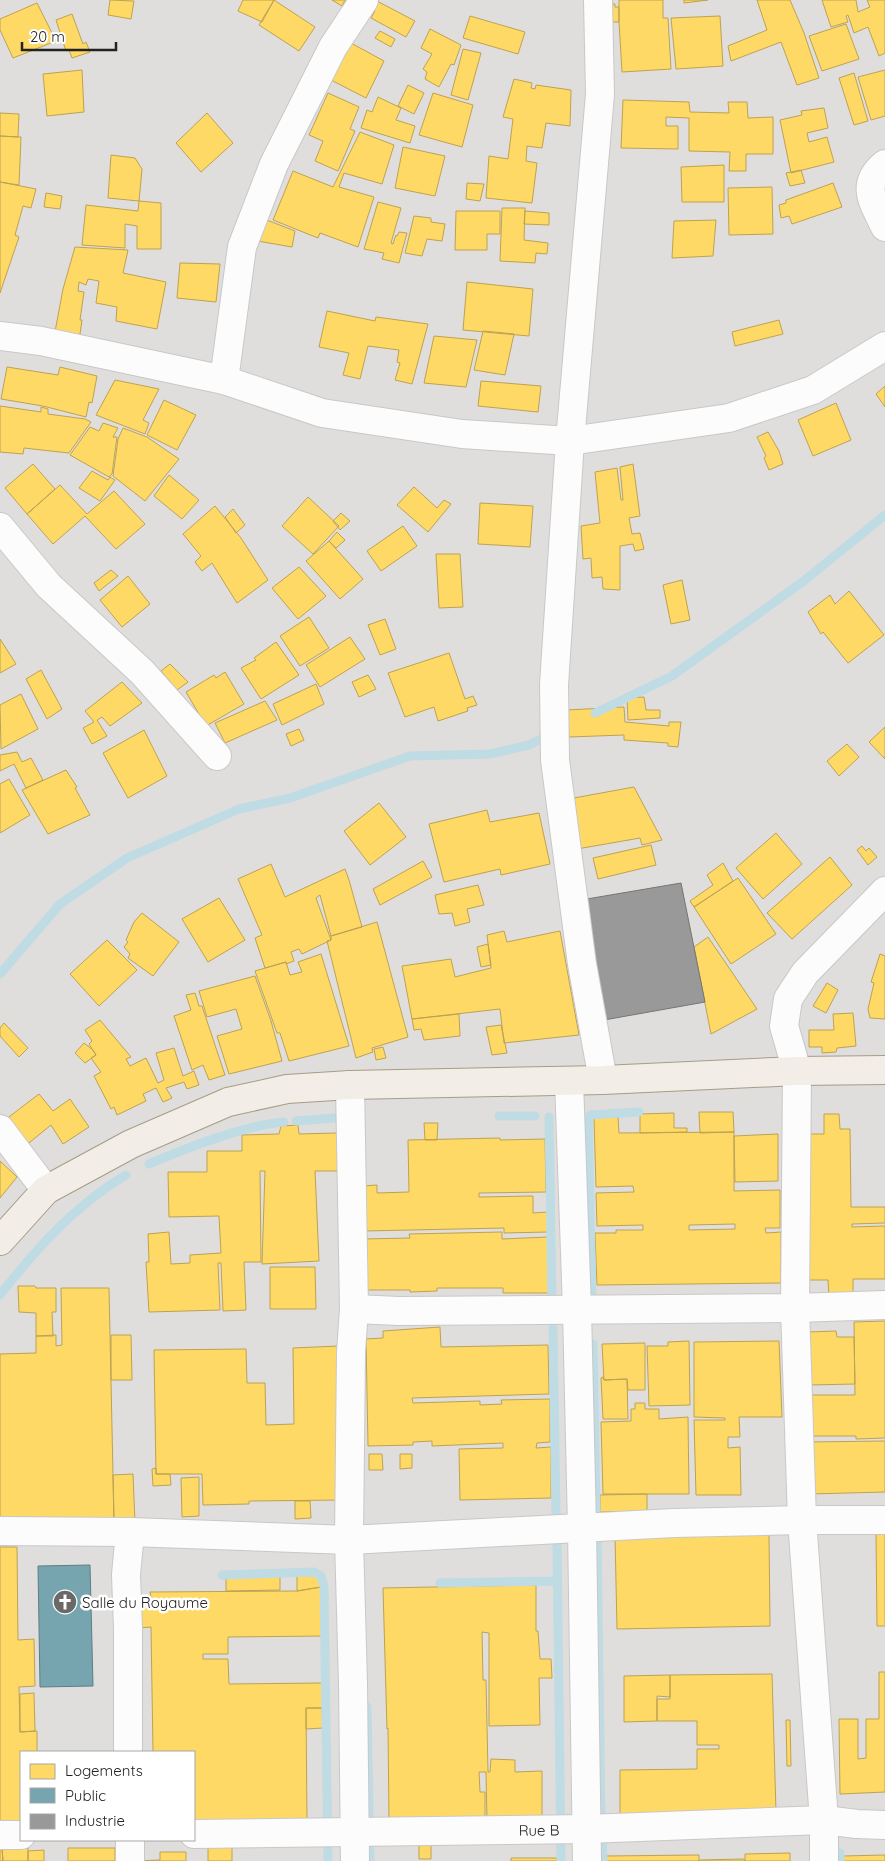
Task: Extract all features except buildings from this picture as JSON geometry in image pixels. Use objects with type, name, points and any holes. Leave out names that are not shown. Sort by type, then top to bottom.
[{"type":"main road","points":[[0,1241],[46,1190],[131,1144],[228,1102],[287,1089],[350,1085],[569,1081],[797,1071],[885,1070]]},
{"type":"street","points":[[224,380],[242,247],[274,164],[333,47],[364,0]]},
{"type":"street","points":[[598,0],[600,94],[570,441],[554,684],[554,760],[582,964],[603,1080]]},
{"type":"street","points":[[885,164],[870,181],[870,196],[885,227]]},
{"type":"street","points":[[0,336],[41,341],[224,380],[322,413],[462,434],[570,441],[729,418],[813,390],[885,346]]},
{"type":"street","points":[[0,527],[49,586],[142,672],[217,756]]},
{"type":"street","points":[[824,1861],[824,1820],[802,1520],[795,1308],[797,1071],[784,1026],[788,999],[805,973],[885,891]]},
{"type":"street","points":[[569,1081],[577,1308],[587,1861]]},
{"type":"street","points":[[350,1085],[354,1310],[351,1352],[349,1540],[355,1861]]},
{"type":"street","points":[[0,1129],[46,1190]]},
{"type":"street","points":[[354,1310],[795,1308],[885,1305]]},
{"type":"street","points":[[0,1531],[130,1532],[349,1540],[582,1527],[802,1520],[885,1520]]},
{"type":"street","points":[[128,1751],[126,1575],[130,1532]]},
{"type":"street","name":"Rue B","points":[[195,1834],[586,1829],[824,1820],[885,1825]]},
{"type":"street","points":[[0,1835],[20,1835]]},
{"type":"street","points":[[130,1841],[130,1861]]},
{"type":"shaded area","points":[[0,0],[885,0],[885,1861],[0,1861]]},
{"type":"waterway","points":[[595,713],[672,676],[805,580],[885,515]]},
{"type":"waterway","points":[[0,974],[60,904],[127,858],[239,809],[290,798],[410,756],[490,754],[529,745],[551,734]]},
{"type":"waterway","points":[[590,1115],[639,1112]]},
{"type":"waterway","points":[[499,1116],[535,1116]]},
{"type":"waterway","points":[[549,1117],[552,1305]]},
{"type":"waterway","points":[[588,1117],[592,1304]]},
{"type":"waterway","points":[[296,1121],[335,1118]]},
{"type":"waterway","points":[[149,1164],[234,1132],[284,1122]]},
{"type":"waterway","points":[[0,1295],[57,1229],[90,1200],[126,1175]]},
{"type":"waterway","points":[[553,1328],[556,1514]]},
{"type":"waterway","points":[[593,1344],[596,1512]]},
{"type":"waterway","points":[[597,1536],[601,1819]]},
{"type":"waterway","points":[[557,1544],[561,1861]]},
{"type":"waterway","points":[[222,1575],[314,1572],[321,1576],[324,1586],[328,1861]]},
{"type":"waterway","points":[[440,1583],[557,1581]]},
{"type":"waterway","points":[[367,1707],[370,1861]]},
{"type":"waterway","points":[[602,1831],[603,1861]]},
{"type":"waterway","points":[[840,1853],[840,1861]]},
{"type":"place","name":"Salle du Royaume","points":[[65,1602]]}]
